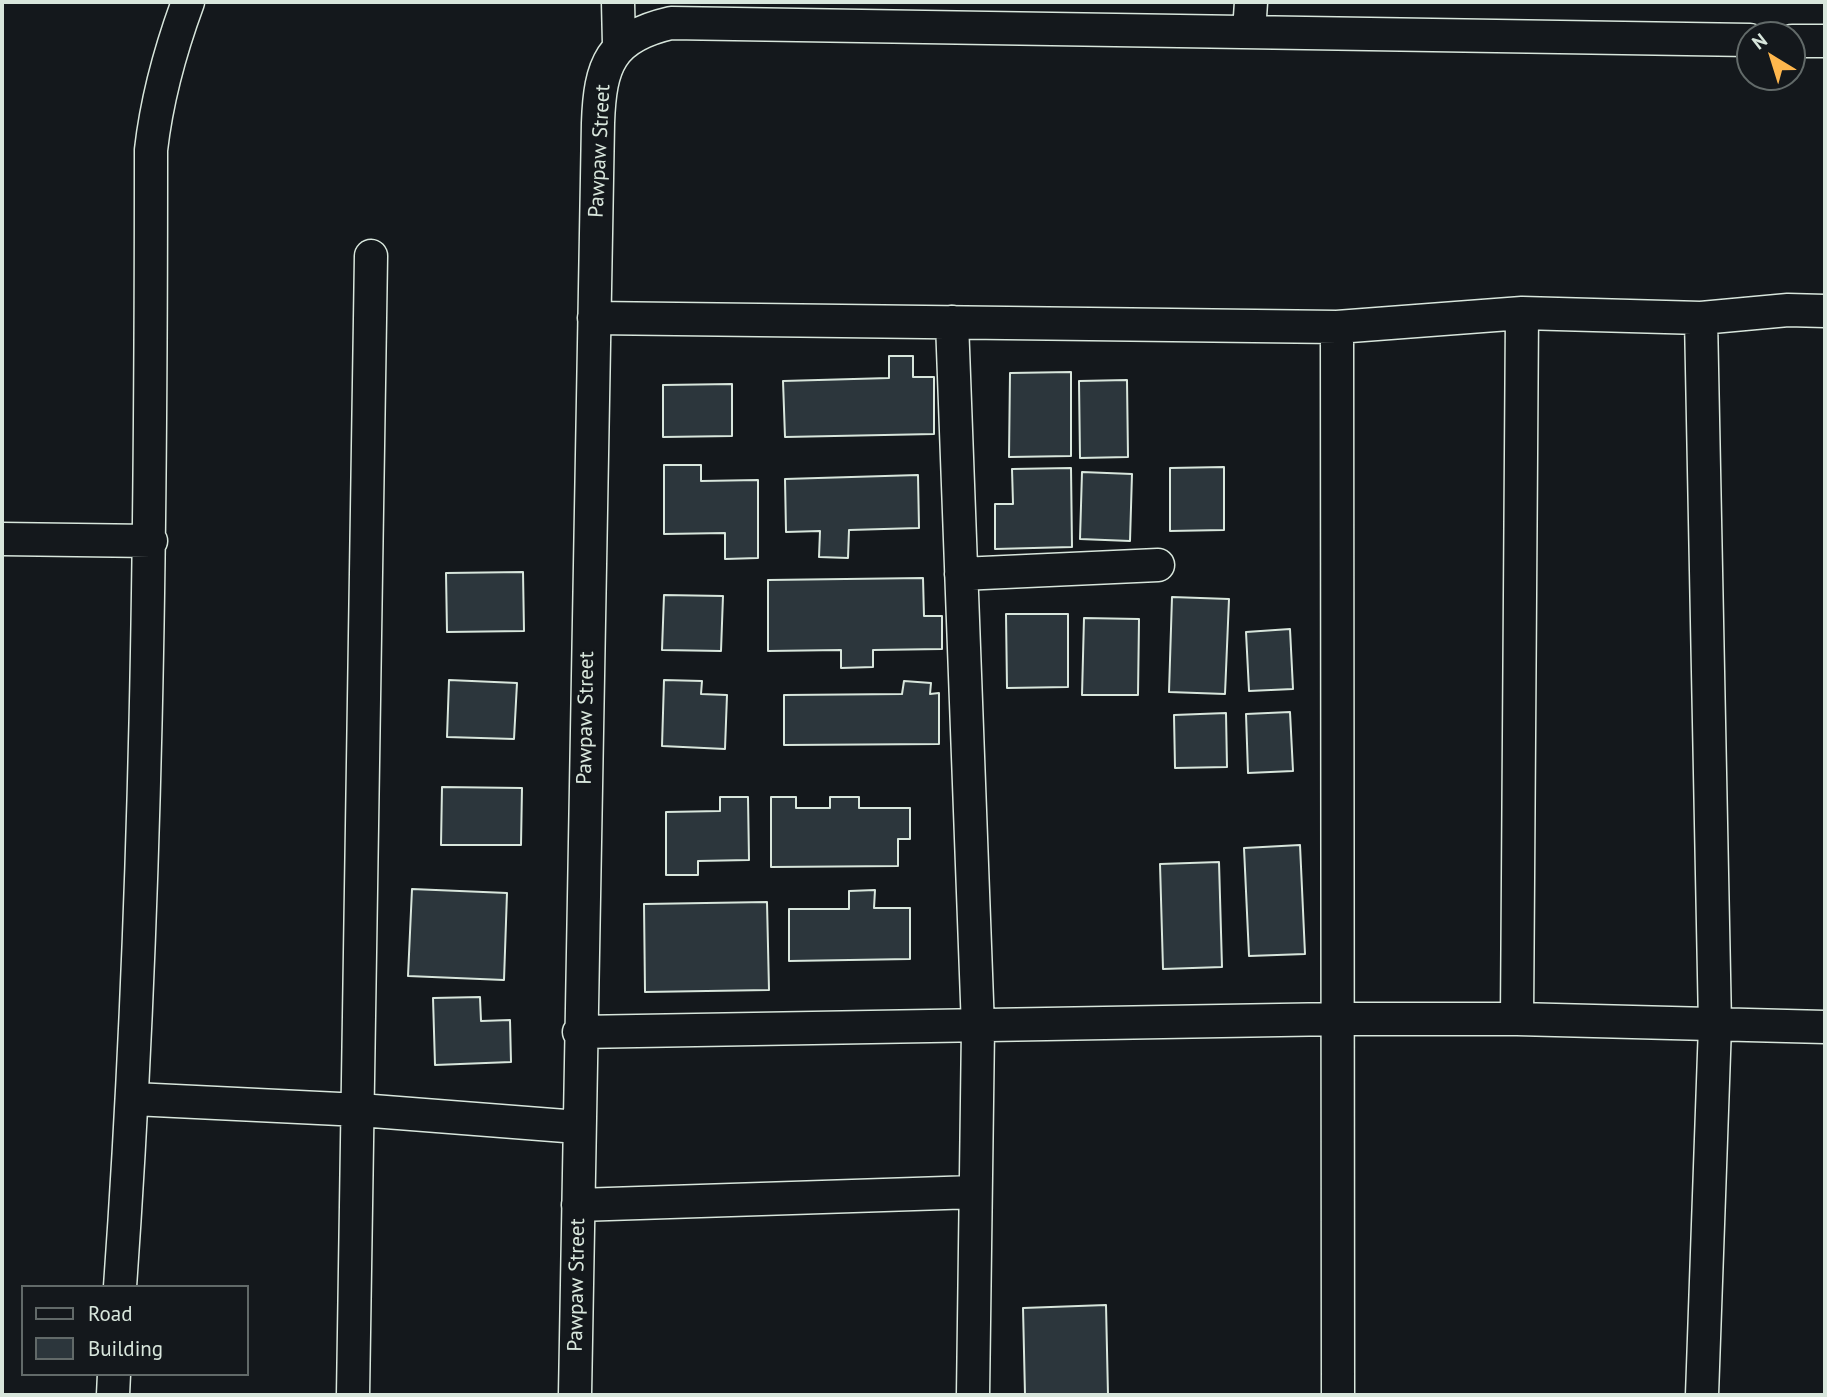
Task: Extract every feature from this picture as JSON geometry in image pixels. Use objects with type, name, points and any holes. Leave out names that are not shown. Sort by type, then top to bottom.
[{"type":"street","points":[[120,1285],[134,1098],[151,541],[151,150],[156,105],[168,56],[188,2]]},
{"type":"street","points":[[618,2],[619,45],[644,30],[671,23],[1250,17],[1736,39]]},
{"type":"street","points":[[1806,41],[1825,41]]},
{"type":"street","name":"Pawpaw Street","points":[[575,1395],[579,1032],[599,85],[619,45]]},
{"type":"street","points":[[354,1395],[371,256]]},
{"type":"street","points":[[594,318],[1337,327],[1522,313],[1701,317],[1788,310],[1825,311]]},
{"type":"street","points":[[1517,1019],[1522,313]]},
{"type":"street","points":[[1701,317],[1714,1025],[1702,1395]]},
{"type":"street","points":[[952,322],[978,1028],[974,1395]]},
{"type":"street","points":[[1337,327],[1338,1395]]},
{"type":"street","points":[[2,539],[151,541]]},
{"type":"street","points":[[961,573],[1158,565]]},
{"type":"street","points":[[579,1032],[978,1028],[1338,1019],[1517,1019],[1825,1027]]},
{"type":"street","points":[[134,1098],[360,1110],[578,1127]]},
{"type":"street","points":[[578,1205],[975,1192]]},
{"type":"street","points":[[113,1395],[114,1376]]},
{"type":"building","points":[[889,356],[913,356],[913,377],[934,377],[934,434],[785,437],[783,381],[889,378]]},
{"type":"building","points":[[1071,372],[1071,456],[1009,457],[1010,373]]},
{"type":"building","points":[[1127,380],[1128,457],[1080,458],[1079,381]]},
{"type":"building","points":[[732,384],[732,436],[663,437],[663,385]]},
{"type":"building","points":[[664,465],[701,465],[701,481],[758,480],[758,558],[725,559],[725,533],[664,534]]},
{"type":"building","points":[[1224,467],[1224,530],[1170,531],[1170,468]]},
{"type":"building","points":[[1071,468],[1072,547],[995,549],[995,504],[1013,504],[1012,469]]},
{"type":"building","points":[[1082,472],[1132,474],[1130,541],[1080,539]]},
{"type":"building","points":[[918,475],[919,528],[849,530],[848,558],[819,557],[820,531],[786,532],[785,479]]},
{"type":"building","points":[[523,572],[524,631],[447,632],[446,573]]},
{"type":"building","points":[[923,578],[924,616],[942,616],[942,649],[873,650],[873,667],[841,668],[841,650],[768,651],[768,580]]},
{"type":"building","points":[[664,595],[723,596],[721,651],[662,650]]},
{"type":"building","points":[[1172,597],[1229,599],[1225,694],[1169,692]]},
{"type":"building","points":[[1006,614],[1068,614],[1068,687],[1007,688]]},
{"type":"building","points":[[1084,618],[1139,619],[1138,695],[1082,695]]},
{"type":"building","points":[[1290,629],[1293,689],[1249,691],[1246,632]]},
{"type":"building","points":[[449,680],[517,683],[514,739],[447,737]]},
{"type":"building","points":[[664,680],[702,681],[701,694],[727,695],[725,749],[662,746]]},
{"type":"building","points":[[904,681],[931,683],[930,694],[939,693],[939,744],[784,745],[784,695],[902,694]]},
{"type":"building","points":[[1290,712],[1293,771],[1248,773],[1246,714]]},
{"type":"building","points":[[1226,713],[1227,767],[1175,768],[1174,715]]},
{"type":"building","points":[[442,787],[522,788],[521,845],[441,845]]},
{"type":"building","points":[[720,797],[748,797],[749,860],[698,861],[698,875],[666,875],[666,812],[720,811]]},
{"type":"building","points":[[771,797],[796,797],[796,808],[830,808],[830,797],[859,797],[859,808],[910,808],[910,839],[898,839],[898,866],[771,867]]},
{"type":"building","points":[[1300,845],[1305,954],[1249,956],[1244,848]]},
{"type":"building","points":[[1219,862],[1222,967],[1163,969],[1160,864]]},
{"type":"building","points":[[412,889],[507,893],[504,980],[408,976]]},
{"type":"building","points":[[875,890],[874,908],[910,908],[910,959],[789,961],[789,909],[849,909],[849,891]]},
{"type":"building","points":[[767,902],[769,990],[645,992],[644,904]]},
{"type":"building","points":[[480,997],[481,1021],[510,1020],[511,1062],[435,1065],[433,998]]},
{"type":"building","points":[[1106,1305],[1108,1395],[1025,1395],[1023,1308]]}]
